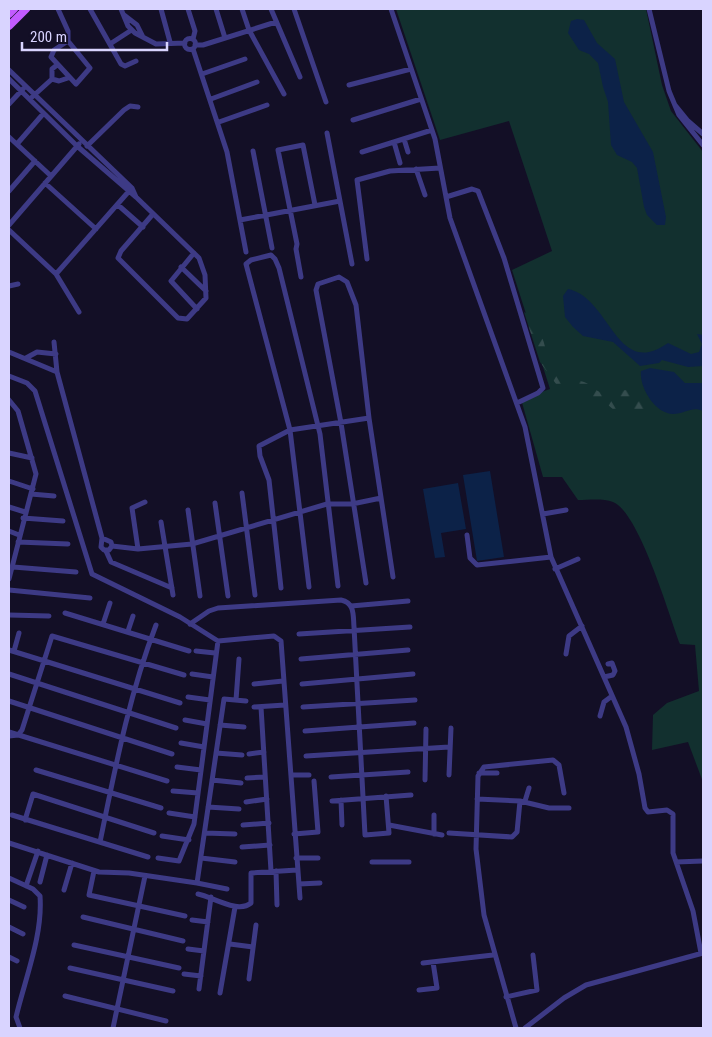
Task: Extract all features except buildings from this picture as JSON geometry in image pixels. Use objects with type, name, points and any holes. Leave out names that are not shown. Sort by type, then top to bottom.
[{"type":"main road","points":[[9,14],[14,9]]},
{"type":"main road","points":[[9,26],[26,9]]},
{"type":"street","points":[[58,9],[68,31],[68,41],[90,68],[78,83],[73,83],[52,59],[51,53],[68,41]]},
{"type":"street","points":[[90,9],[123,65],[136,61]]},
{"type":"street","points":[[121,9],[130,31],[156,44],[184,43],[188,39],[194,44]]},
{"type":"street","points":[[161,9],[170,42]]},
{"type":"street","points":[[188,9],[195,31],[194,44],[202,74],[219,122],[246,252]]},
{"type":"street","points":[[216,9],[225,38]]},
{"type":"street","points":[[242,9],[249,30],[284,94]]},
{"type":"street","points":[[271,9],[300,77]]},
{"type":"street","points":[[294,9],[326,102]]},
{"type":"street","points":[[391,9],[432,130],[450,218],[516,403],[532,456],[551,557],[628,735],[645,808],[648,812],[667,810],[673,814],[672,845],[693,911],[702,953],[586,985],[564,998],[526,1028]]},
{"type":"street","points":[[649,9],[662,68],[673,103],[682,120],[703,145]]},
{"type":"street","points":[[124,15],[137,24],[143,37]]},
{"type":"street","points":[[184,43],[186,48],[194,44],[225,38],[276,22]]},
{"type":"street","points":[[110,44],[130,31]]},
{"type":"street","points":[[202,74],[245,58]]},
{"type":"street","points":[[31,98],[52,79],[52,70],[57,65]]},
{"type":"street","points":[[349,85],[411,69]]},
{"type":"street","points":[[9,70],[43,114],[77,146],[130,190]]},
{"type":"street","points":[[52,79],[58,82],[68,78]]},
{"type":"street","points":[[9,79],[23,89]]},
{"type":"street","points":[[211,99],[257,82]]},
{"type":"street","points":[[9,104],[23,89]]},
{"type":"street","points":[[31,98],[82,141],[194,253],[203,265],[207,291],[204,302],[186,319],[180,319],[120,261],[118,255],[153,214]]},
{"type":"street","points":[[353,120],[421,99]]},
{"type":"street","points":[[673,103],[688,121],[703,134]]},
{"type":"street","points":[[219,122],[267,105]]},
{"type":"street","points":[[87,146],[124,110],[130,106],[138,107]]},
{"type":"street","points":[[17,144],[43,114]]},
{"type":"street","points":[[362,152],[432,130]]},
{"type":"street","points":[[327,133],[352,264]]},
{"type":"street","points":[[9,137],[51,176]]},
{"type":"street","points":[[404,139],[408,152]]},
{"type":"street","points":[[9,225],[82,141]]},
{"type":"street","points":[[394,142],[400,163]]},
{"type":"street","points":[[301,277],[278,150],[303,145],[315,205]]},
{"type":"street","points":[[253,151],[272,248]]},
{"type":"street","points":[[9,191],[35,161]]},
{"type":"street","points":[[368,259],[357,180],[390,171],[440,168]]},
{"type":"street","points":[[416,170],[425,195]]},
{"type":"street","points":[[45,183],[96,229]]},
{"type":"street","points":[[446,196],[472,189],[478,191],[504,258],[543,388],[538,393],[516,403]]},
{"type":"street","points":[[56,274],[130,190]]},
{"type":"street","points":[[240,220],[340,200]]},
{"type":"street","points":[[118,205],[143,227]]},
{"type":"street","points":[[9,230],[56,274],[79,312]]},
{"type":"street","points":[[194,253],[171,278],[171,284],[196,309]]},
{"type":"street","points":[[309,587],[290,430],[246,264],[251,260],[270,255],[275,259],[279,268],[317,426],[338,586]]},
{"type":"street","points":[[181,267],[207,291]]},
{"type":"street","points":[[366,583],[352,504],[342,423],[316,290],[318,284],[339,277],[347,282],[355,298],[369,418],[393,577]]},
{"type":"street","points":[[9,286],[18,284]]},
{"type":"street","points":[[54,342],[57,372],[102,538],[101,547],[106,551],[111,562],[172,588]]},
{"type":"street","points":[[9,352],[57,372]]},
{"type":"street","points":[[26,358],[38,352],[56,354]]},
{"type":"street","points":[[9,376],[27,383],[35,391],[92,574],[190,624],[218,641],[278,637],[282,647],[300,898]]},
{"type":"street","points":[[9,400],[18,411],[36,474],[19,534],[9,579]]},
{"type":"street","points":[[281,588],[268,480],[260,456],[259,446],[290,430],[369,418]]},
{"type":"street","points":[[9,452],[32,458]]},
{"type":"street","points":[[9,481],[32,492],[54,496]]},
{"type":"street","points":[[242,493],[255,595]]},
{"type":"street","points":[[106,551],[112,546],[138,549],[192,544],[272,518],[327,504],[352,504],[381,498]]},
{"type":"street","points":[[138,549],[132,508],[145,502]]},
{"type":"street","points":[[215,503],[228,596]]},
{"type":"street","points":[[9,506],[24,515],[63,521]]},
{"type":"street","points":[[188,510],[200,596]]},
{"type":"street","points":[[543,514],[566,510]]},
{"type":"street","points":[[161,522],[172,595]]},
{"type":"street","points":[[9,531],[19,534]]},
{"type":"street","points":[[467,535],[470,558],[477,565],[551,557]]},
{"type":"street","points":[[102,538],[110,540],[112,546]]},
{"type":"street","points":[[18,542],[68,544]]},
{"type":"street","points":[[555,569],[578,559]]},
{"type":"street","points":[[13,567],[76,572]]},
{"type":"street","points":[[9,590],[90,598]]},
{"type":"street","points":[[190,624],[209,611],[218,608],[341,600],[352,606],[408,601]]},
{"type":"street","points":[[103,624],[110,603]]},
{"type":"street","points":[[352,606],[365,835],[388,834],[386,796]]},
{"type":"street","points":[[65,613],[188,651]]},
{"type":"street","points":[[9,614],[49,616]]},
{"type":"street","points":[[128,631],[134,616]]},
{"type":"street","points":[[100,842],[127,712],[156,625]]},
{"type":"street","points":[[566,654],[569,636],[582,626]]},
{"type":"street","points":[[299,634],[410,627]]},
{"type":"street","points":[[19,633],[11,650],[180,703]]},
{"type":"street","points":[[18,735],[30,709],[52,636],[184,675]]},
{"type":"street","points":[[158,858],[180,861],[189,840],[195,817],[218,641]]},
{"type":"street","points":[[301,659],[408,650]]},
{"type":"street","points":[[196,651],[215,654]]},
{"type":"street","points":[[236,700],[239,660]]},
{"type":"street","points":[[604,677],[612,675],[615,671],[612,664],[608,664]]},
{"type":"street","points":[[9,674],[38,685],[176,728]]},
{"type":"street","points":[[192,674],[212,677]]},
{"type":"street","points":[[302,684],[413,674]]},
{"type":"street","points":[[254,684],[283,681]]},
{"type":"street","points":[[600,716],[604,702],[612,696]]},
{"type":"street","points":[[188,697],[210,700]]},
{"type":"street","points":[[197,883],[224,699],[246,701]]},
{"type":"street","points":[[303,707],[415,700]]},
{"type":"street","points":[[9,701],[172,754]]},
{"type":"street","points":[[254,707],[285,705]]},
{"type":"street","points":[[261,707],[270,846],[277,905]]},
{"type":"street","points":[[185,720],[207,724]]},
{"type":"street","points":[[305,732],[414,723]]},
{"type":"street","points":[[220,725],[244,727]]},
{"type":"street","points":[[449,774],[451,728]]},
{"type":"street","points":[[425,780],[426,729]]},
{"type":"street","points":[[9,732],[167,781]]},
{"type":"street","points":[[9,736],[18,735]]},
{"type":"street","points":[[181,744],[204,747]]},
{"type":"street","points":[[306,756],[361,751],[449,747]]},
{"type":"street","points":[[250,754],[264,752]]},
{"type":"street","points":[[216,753],[242,755]]},
{"type":"street","points":[[516,1028],[493,955],[484,915],[476,835],[479,773],[484,767],[553,760],[559,765],[564,793]]},
{"type":"street","points":[[177,767],[201,770]]},
{"type":"street","points":[[36,770],[161,808]]},
{"type":"street","points":[[331,777],[408,772]]},
{"type":"street","points":[[479,773],[497,773]]},
{"type":"street","points":[[291,776],[309,775]]},
{"type":"street","points":[[247,778],[266,776]]},
{"type":"street","points":[[212,780],[241,783]]},
{"type":"street","points":[[294,834],[318,832],[314,781]]},
{"type":"street","points":[[449,833],[514,836],[517,832],[522,801],[529,788]]},
{"type":"street","points":[[173,791],[198,793]]},
{"type":"street","points":[[25,820],[33,794],[154,833]]},
{"type":"street","points":[[332,800],[411,794]]},
{"type":"street","points":[[477,799],[522,801],[549,808],[570,808]]},
{"type":"street","points":[[246,802],[267,800]]},
{"type":"street","points":[[341,800],[342,825]]},
{"type":"street","points":[[208,808],[239,809]]},
{"type":"street","points":[[169,813],[195,817]]},
{"type":"street","points":[[434,815],[434,834]]},
{"type":"street","points":[[12,816],[148,857]]},
{"type":"street","points":[[244,825],[269,823]]},
{"type":"street","points":[[389,825],[442,835]]},
{"type":"street","points":[[205,832],[235,834]]},
{"type":"street","points":[[162,836],[189,840]]},
{"type":"street","points":[[9,843],[94,871],[197,883],[227,889]]},
{"type":"street","points":[[242,847],[270,846]]},
{"type":"street","points":[[26,886],[38,852]]},
{"type":"street","points":[[40,882],[47,855]]},
{"type":"street","points":[[201,858],[235,862]]},
{"type":"street","points":[[296,858],[318,858]]},
{"type":"street","points":[[676,862],[703,861]]},
{"type":"street","points":[[372,862],[409,862]]},
{"type":"street","points":[[64,890],[72,863]]},
{"type":"street","points":[[198,894],[235,907],[251,903],[251,873],[297,870]]},
{"type":"street","points":[[94,871],[89,894],[185,916]]},
{"type":"street","points":[[113,1028],[145,876]]},
{"type":"street","points":[[9,878],[26,886],[40,896],[37,932],[16,1017],[20,1028]]},
{"type":"street","points":[[299,884],[320,883]]},
{"type":"street","points":[[199,989],[211,897]]},
{"type":"street","points":[[9,900],[24,907]]},
{"type":"street","points":[[220,993],[235,907]]},
{"type":"street","points":[[83,917],[183,941]]},
{"type":"street","points":[[192,920],[208,922]]},
{"type":"street","points":[[249,979],[256,925]]},
{"type":"street","points":[[9,927],[23,934]]},
{"type":"street","points":[[230,944],[253,947]]},
{"type":"street","points":[[74,945],[179,968]]},
{"type":"street","points":[[188,949],[204,951]]},
{"type":"street","points":[[423,963],[493,955]]},
{"type":"street","points":[[506,997],[537,990],[533,955]]},
{"type":"street","points":[[9,957],[17,961]]},
{"type":"street","points":[[419,990],[435,990],[437,988],[433,962]]},
{"type":"street","points":[[70,968],[174,992]]},
{"type":"street","points":[[184,974],[201,976]]},
{"type":"street","points":[[65,996],[166,1020]]},
{"type":"green space","points":[[396,9],[646,9],[662,85],[671,111],[703,152],[703,782],[688,742],[652,750],[653,715],[667,703],[699,691],[695,645],[680,644],[652,566],[633,524],[623,510],[613,502],[578,500],[562,477],[543,477],[521,399],[550,389],[512,270],[552,251],[509,121],[440,140]]},
{"type":"green space","points":[[524,312],[537,318],[549,361],[565,374],[566,381],[559,388],[540,362]]},
{"type":"green space","points":[[578,381],[586,383],[607,396],[625,390],[630,391],[636,387],[642,388],[654,405],[652,411],[615,411],[607,404],[604,406],[587,403],[582,393],[578,391],[576,386]]},
{"type":"water","points":[[577,19],[584,20],[597,43],[615,59],[624,102],[653,152],[666,217],[665,225],[657,225],[647,215],[637,168],[632,162],[617,155],[611,145],[608,102],[598,63],[589,54],[579,50],[568,33],[571,21]]},
{"type":"water","points":[[568,289],[583,295],[625,345],[636,351],[651,352],[668,343],[691,354],[699,352],[702,344],[697,334],[703,335],[703,366],[688,367],[662,360],[659,363],[640,366],[613,342],[583,336],[565,317],[563,296]]},
{"type":"water","points":[[650,368],[674,372],[685,383],[703,383],[703,411],[695,409],[673,414],[660,410],[654,405],[646,392],[641,377],[641,371]]},
{"type":"water","points":[[490,471],[504,557],[477,561],[463,475]]},
{"type":"water","points":[[458,483],[466,529],[441,533],[445,557],[435,558],[423,489]]}]
